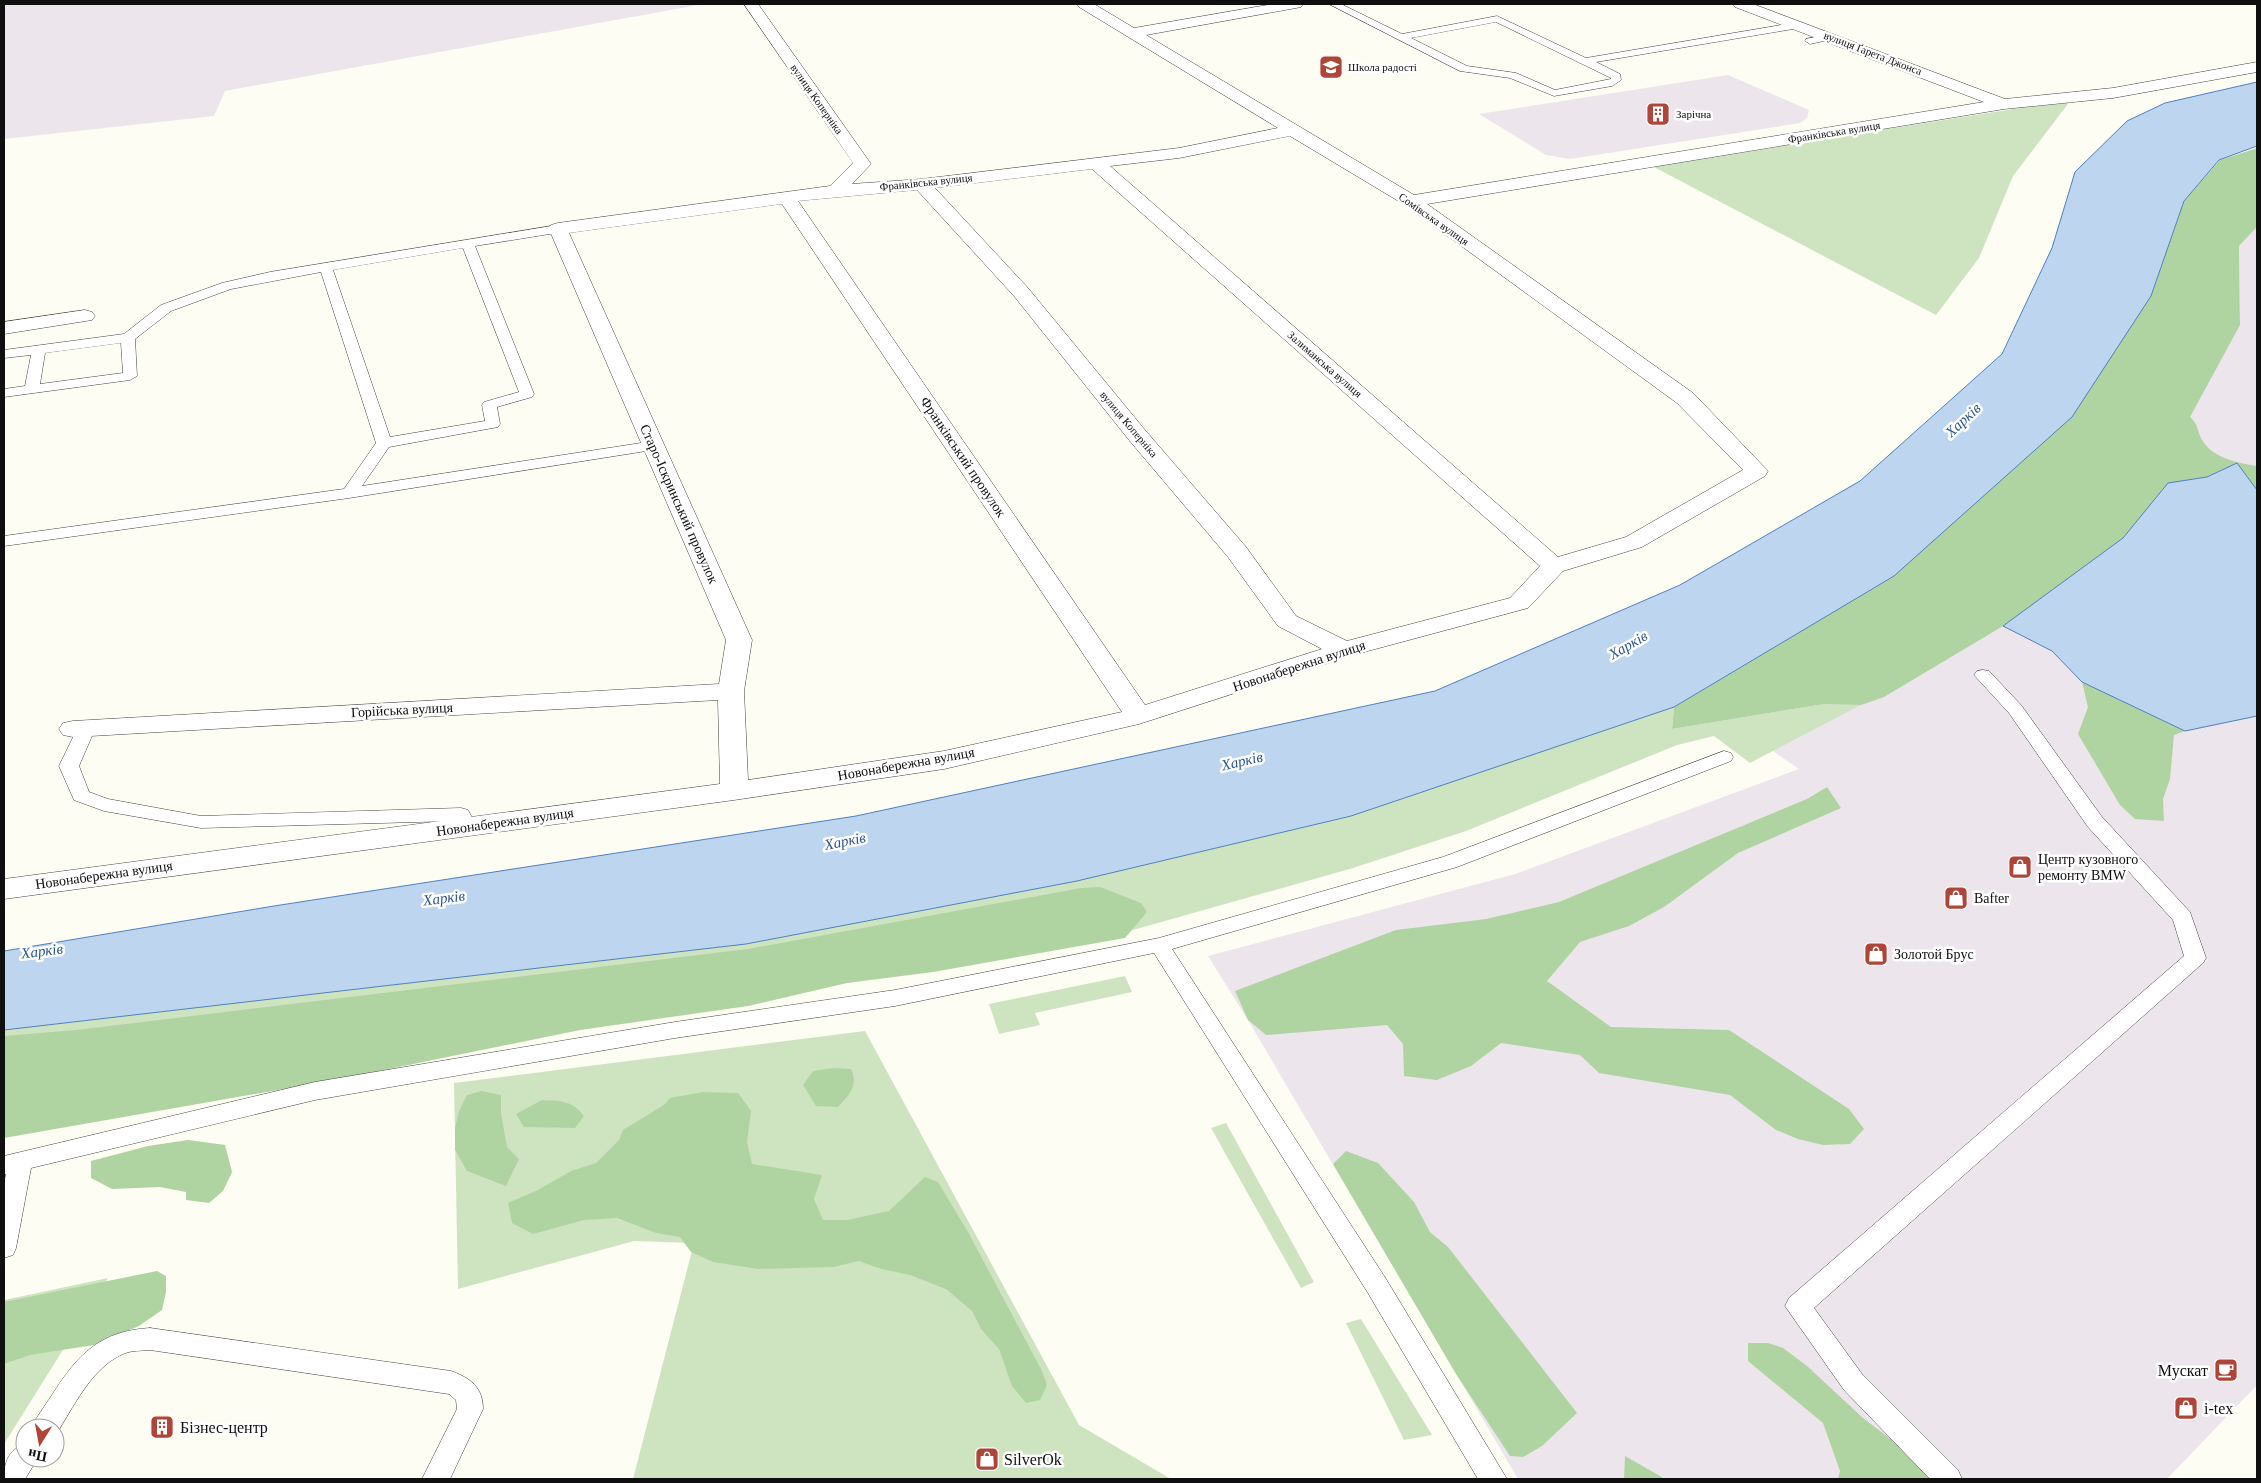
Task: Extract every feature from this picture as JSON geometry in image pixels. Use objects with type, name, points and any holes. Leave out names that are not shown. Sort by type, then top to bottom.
[{"type":"street","name":"вулиця Коперніка","points":[[751,4],[862,164],[836,191]]},
{"type":"street","name":"Сомівська вулиця","points":[[1084,4],[1411,201],[1685,398],[1757,471]]},
{"type":"street","points":[[1131,33],[1296,4]]},
{"type":"street","name":"вулиця Ґарета Джонса","points":[[1740,4],[1829,36],[2004,104]]},
{"type":"street","points":[[1756,10],[1783,4]]},
{"type":"street","name":"Франківська вулиця","points":[[1411,201],[2004,104],[2113,94],[2257,67]]},
{"type":"street","name":"Франківська вулиця","points":[[558,229],[836,191],[922,184],[1179,153],[1294,130]]},
{"type":"street","name":"Залиманська вулиця","points":[[1096,163],[1554,566]]},
{"type":"street","name":"вулиця Коперніка","points":[[922,184],[1021,292],[1137,435],[1237,552],[1287,621],[1344,650]]},
{"type":"street","name":"Франківський провулок","points":[[787,198],[1139,716]]},
{"type":"street","name":"Старо-Іскринський провулок","points":[[558,229],[739,640],[731,690],[734,791]]},
{"type":"street","points":[[4,328],[85,316]]},
{"type":"street","name":"Новонабережна вулиця","points":[[4,889],[734,791],[944,760],[1139,716],[1344,650],[1519,603],[1554,566],[1634,542],[1757,471]]},
{"type":"street","name":"Горійська вулиця","points":[[80,729],[731,690]]},
{"type":"lane","points":[[1334,4],[1401,37],[1464,68],[1512,75],[1554,93],[1612,83],[1616,80],[1616,76],[1498,19],[1401,37]]},
{"type":"lane","points":[[1586,61],[1799,25]]},
{"type":"lane","points":[[1810,41],[1829,36]]},
{"type":"lane","points":[[4,354],[128,338],[166,308],[194,297],[261,278],[558,229]]},
{"type":"lane","points":[[349,493],[384,443],[492,424],[489,405],[527,394],[467,243]]},
{"type":"lane","points":[[326,267],[384,443]]},
{"type":"lane","points":[[4,393],[130,376],[128,338]]},
{"type":"lane","points":[[32,390],[39,349]]},
{"type":"lane","points":[[4,541],[349,493],[654,446]]},
{"type":"lane","points":[[1948,1479],[1853,1382],[1798,1306],[2195,958],[2183,917],[2095,822],[2015,710],[1983,675]]},
{"type":"lane","points":[[80,729],[68,766],[81,796],[104,804],[201,822],[461,814],[467,827]]},
{"type":"lane","points":[[4,1248],[12,1163],[315,1090],[675,1030],[895,998],[1159,945],[1450,862],[1724,757]]},
{"type":"lane","points":[[1159,945],[1377,1286],[1493,1479]]},
{"type":"lane","points":[[52,1418],[88,1365],[98,1354],[124,1340],[150,1339],[442,1381],[460,1386],[470,1400],[470,1409],[436,1479]]},
{"type":"lane","points":[[9,1479],[17,1468]]},
{"type":"shaded area","points":[[4,4],[704,4],[225,91],[214,116],[4,139]]},
{"type":"shaded area","points":[[1728,75],[1809,110],[1807,118],[1800,123],[1570,159],[1546,155],[1479,114]]},
{"type":"shaded area","points":[[2257,227],[2257,1385],[2167,1479],[1518,1479],[1248,1020],[1208,956],[1515,874],[1799,769],[1770,749],[2240,325],[2239,246]]},
{"type":"green space","points":[[2071,100],[2013,176],[1979,258],[1936,315],[1652,166]]},
{"type":"green space","points":[[2257,148],[2257,227],[2239,246],[2240,325],[2190,417],[2196,425],[2205,445],[2211,450],[2234,461],[2257,466],[2257,490],[2237,463],[2207,477],[2168,483],[2123,538],[2003,626],[1884,697],[1861,705],[1824,704],[1672,729],[1674,707],[1894,576],[2151,296],[2184,201],[2220,160]]},
{"type":"green space","points":[[2082,682],[2185,731],[2174,735],[2170,779],[2163,799],[2164,821],[2135,819],[2120,805],[2078,734],[2088,707]]},
{"type":"green space","points":[[1824,704],[1861,705],[1750,763],[1714,736],[1677,745],[1466,831],[1353,868],[1108,937],[562,1033],[381,1059],[4,1134],[4,1030],[746,944],[1077,881],[1351,816],[1674,707],[1672,729]]},
{"type":"green space","points":[[1827,787],[1841,808],[1738,853],[1664,907],[1629,926],[1580,942],[1547,981],[1611,1027],[1729,1030],[1849,1109],[1864,1129],[1850,1144],[1823,1145],[1798,1139],[1776,1130],[1730,1095],[1599,1073],[1580,1055],[1501,1043],[1471,1066],[1437,1080],[1404,1076],[1403,1044],[1387,1025],[1266,1035],[1248,1020],[1235,991],[1396,930],[1486,919],[1559,902],[1807,799]]},
{"type":"green space","points":[[1100,887],[1141,903],[1147,912],[1125,938],[933,972],[847,983],[748,1006],[580,1030],[335,1080],[4,1138],[4,1036],[76,1030],[748,949],[1081,888]]},
{"type":"green space","points":[[1125,976],[1132,992],[1035,1013],[1040,1025],[999,1034],[989,1004]]},
{"type":"green space","points":[[865,1031],[1079,1425],[1171,1479],[633,1479],[694,1243],[634,1241],[458,1289],[454,1083]]},
{"type":"green space","points":[[834,1068],[851,1069],[854,1080],[852,1090],[838,1107],[816,1106],[803,1085],[813,1071]]},
{"type":"green space","points":[[481,1091],[501,1095],[501,1113],[507,1147],[519,1159],[506,1186],[467,1171],[455,1150],[455,1128],[459,1111],[467,1095]]},
{"type":"green space","points":[[703,1092],[738,1093],[751,1111],[747,1142],[752,1164],[822,1175],[814,1199],[823,1220],[847,1220],[889,1211],[925,1177],[938,1182],[968,1232],[1042,1371],[1047,1385],[1040,1400],[1026,1403],[1012,1386],[999,1349],[981,1329],[972,1311],[946,1289],[910,1275],[878,1268],[859,1261],[833,1267],[758,1269],[713,1262],[691,1252],[680,1237],[656,1233],[617,1218],[584,1220],[533,1234],[512,1223],[508,1203],[538,1190],[571,1171],[596,1163],[619,1140],[623,1130],[664,1105],[670,1098]]},
{"type":"green space","points":[[542,1100],[566,1102],[575,1107],[584,1116],[575,1128],[524,1127],[516,1114]]},
{"type":"green space","points":[[1226,1123],[1314,1282],[1301,1288],[1211,1128]]},
{"type":"green space","points":[[188,1140],[225,1145],[232,1172],[223,1191],[209,1203],[186,1200],[186,1192],[160,1187],[112,1189],[91,1178],[91,1161],[148,1146]]},
{"type":"green space","points":[[1346,1151],[1378,1163],[1414,1202],[1430,1232],[1448,1247],[1577,1413],[1542,1446],[1523,1457],[1510,1456],[1456,1374],[1333,1164]]},
{"type":"green space","points":[[157,1271],[166,1276],[166,1292],[162,1310],[139,1326],[94,1345],[30,1355],[4,1364],[4,1302]]},
{"type":"green space","points":[[108,1278],[20,1418],[15,1418],[15,1426],[4,1444],[4,1300]]},
{"type":"green space","points":[[1361,1319],[1432,1435],[1404,1440],[1346,1323]]},
{"type":"green space","points":[[1748,1343],[1768,1343],[1783,1348],[1807,1366],[1863,1418],[1922,1463],[1935,1479],[1838,1479],[1840,1471],[1823,1423],[1748,1361]]},
{"type":"green space","points":[[1625,1456],[1660,1476],[1664,1479],[1624,1479]]},
{"type":"water","name":"Харків","points":[[2257,82],[2257,146],[2219,160],[2184,201],[2151,296],[2072,417],[1894,576],[1674,707],[1351,816],[1077,881],[746,944],[4,1030],[4,951],[274,906],[856,816],[1435,691],[1680,585],[1860,481],[2002,354],[2052,248],[2075,172],[2127,121],[2165,103]]},
{"type":"water","points":[[2237,463],[2257,490],[2257,716],[2185,731],[2082,682],[2052,651],[2003,626],[2123,538],[2168,483],[2207,477]]},
{"type":"place","name":"Школа радості","points":[[1331,67]]},
{"type":"place","name":"Зарічна","points":[[1658,114]]},
{"type":"place","name":"Центр кузовного ремонту BMW","points":[[2020,867]]},
{"type":"place","name":"Bafter","points":[[1956,898]]},
{"type":"place","name":"Золотой Брус","points":[[1876,954]]},
{"type":"place","name":"Мускат","points":[[2226,1370]]},
{"type":"place","name":"i-tex","points":[[2186,1408]]},
{"type":"place","name":"Бізнес-центр","points":[[162,1427]]},
{"type":"place","name":"SilverOk","points":[[987,1459]]}]
